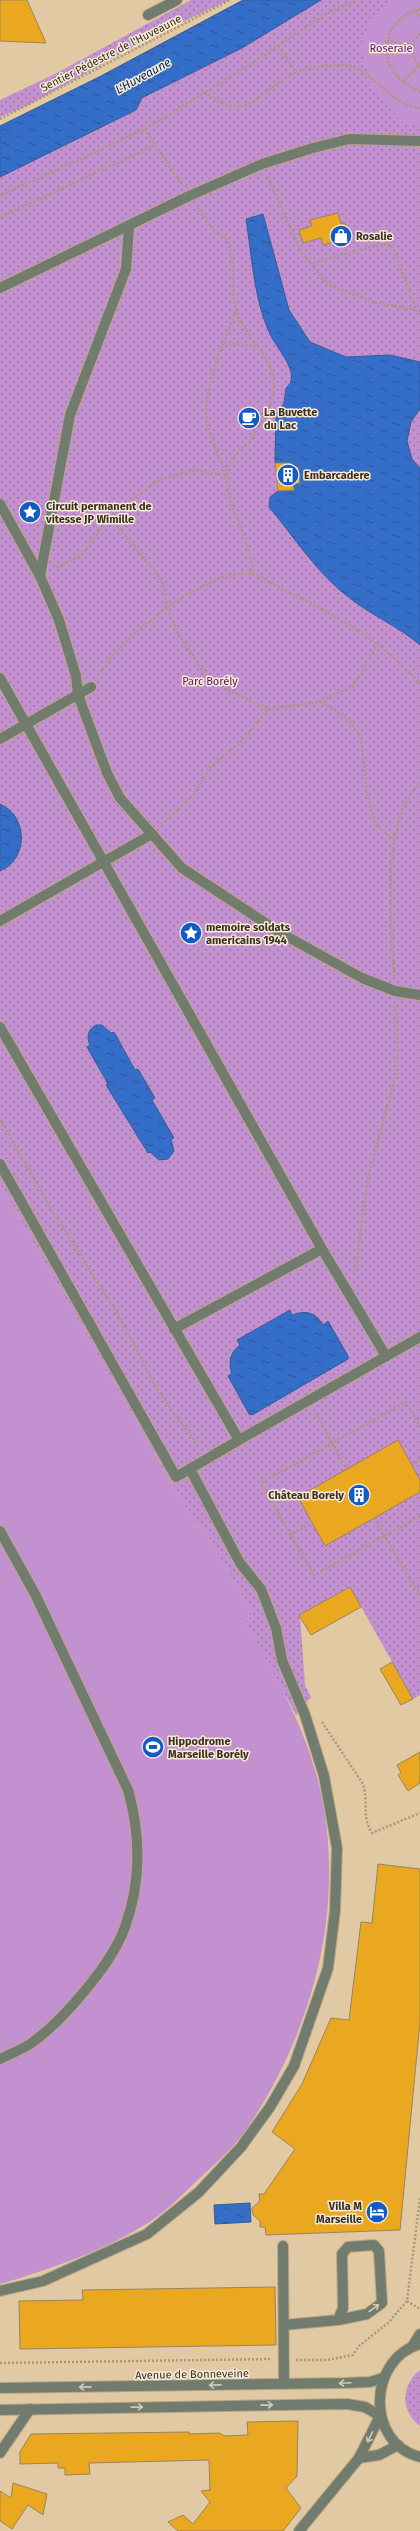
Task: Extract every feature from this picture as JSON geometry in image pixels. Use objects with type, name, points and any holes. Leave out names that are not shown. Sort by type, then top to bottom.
[{"type":"street","points":[[148,15],[177,0]]},
{"type":"street","points":[[0,288],[129,227],[189,196],[262,164],[313,148],[350,139],[420,141]]},
{"type":"street","points":[[40,576],[70,415],[126,269],[129,227]]},
{"type":"street","points":[[0,504],[40,576],[59,620],[76,676],[78,695],[107,773],[116,792],[182,868],[279,932],[362,978],[395,991],[420,995]]},
{"type":"street","points":[[0,678],[322,1249],[348,1290],[386,1356]]},
{"type":"street","points":[[0,739],[91,687]]},
{"type":"street","points":[[0,921],[152,834]]},
{"type":"street","points":[[0,1027],[239,1440]]},
{"type":"street","points":[[0,1164],[176,1477],[420,1337]]},
{"type":"street","points":[[174,1329],[322,1249]]},
{"type":"street","points":[[0,2291],[43,2281],[147,2234],[199,2192],[241,2147],[270,2106],[294,2066],[328,1968],[335,1911],[337,1848],[324,1776],[305,1715],[282,1660],[276,1628],[261,1589],[240,1563],[190,1469]]},
{"type":"street","points":[[0,1531],[36,1594],[128,1790],[137,1824],[138,1846],[136,1881],[125,1928],[102,1968],[66,2015],[30,2045],[0,2059]]},
{"type":"street","points":[[284,2325],[338,2320],[367,2314],[382,2303],[379,2251],[374,2245],[348,2247],[342,2254],[343,2308],[338,2320]]},
{"type":"street","points":[[283,2246],[284,2384]]},
{"type":"street","points":[[419,2458],[398,2444],[387,2432],[380,2416],[378,2396],[383,2378],[391,2364],[416,2346],[420,2334]]},
{"type":"street","name":"Avenue de Bonneveine","points":[[0,2388],[370,2382],[383,2378]]},
{"type":"street","points":[[0,2410],[347,2404],[365,2407],[380,2416]]},
{"type":"street","points":[[0,2453],[30,2409]]},
{"type":"street","points":[[299,2531],[359,2458],[380,2416]]},
{"type":"street","points":[[359,2458],[379,2455],[398,2444]]},
{"type":"path","name":"Sentier Pédestre de l'Huveaune","points":[[0,119],[230,0]]},
{"type":"path","points":[[0,196],[144,129],[278,46],[324,15],[356,0]]},
{"type":"path","points":[[420,9],[416,10],[393,26],[387,41],[387,55],[392,68],[403,82],[420,92]]},
{"type":"path","points":[[416,10],[420,18]]},
{"type":"path","points":[[403,82],[419,65],[412,55],[412,45],[420,34]]},
{"type":"path","points":[[387,41],[412,45]]},
{"type":"path","points":[[278,46],[296,72]]},
{"type":"path","points":[[205,92],[217,102],[230,108],[246,107],[296,72],[335,65],[353,67],[378,84],[396,100],[410,107],[420,108]]},
{"type":"path","points":[[144,129],[216,233],[225,236],[235,268],[236,310],[218,356],[206,410],[210,430],[226,476],[234,515],[249,550],[252,574]]},
{"type":"path","points":[[0,217],[156,145]]},
{"type":"path","points":[[262,164],[302,253],[328,285],[374,302],[420,311]]},
{"type":"path","points":[[310,262],[383,244],[390,246],[395,252],[416,310]]},
{"type":"path","points":[[226,476],[229,461],[250,440],[270,405],[275,383],[260,347],[236,310]]},
{"type":"path","points":[[223,343],[260,347]]},
{"type":"path","points":[[40,576],[82,555],[109,517],[160,479],[196,470],[226,476]]},
{"type":"path","points":[[109,517],[153,568],[164,585],[167,607],[178,634],[210,682],[268,709],[319,702],[354,685],[376,646]]},
{"type":"path","points":[[91,687],[102,668],[122,643],[167,607],[204,585],[230,576],[252,574],[327,610],[404,665],[420,684]]},
{"type":"path","points":[[319,702],[345,716],[361,738],[367,794],[376,825],[395,840]]},
{"type":"path","points":[[152,834],[195,794],[210,767],[241,742],[268,709]]},
{"type":"path","points":[[348,1290],[356,1266],[368,1178],[396,1074],[398,1038],[392,895],[395,840],[398,822],[406,801],[420,783]]},
{"type":"path","points":[[0,1120],[48,1203],[117,1313],[158,1390],[206,1459]]},
{"type":"path","points":[[420,1427],[406,1402],[261,1483],[314,1575],[420,1516]]},
{"type":"path","points":[[315,1412],[347,1470]]},
{"type":"path","points":[[412,1465],[420,1460]]},
{"type":"path","points":[[374,1518],[420,1596]]},
{"type":"path","points":[[290,1535],[311,1522]]},
{"type":"path","points":[[305,1715],[324,1723],[363,1784],[366,1793],[366,1823],[372,1833],[420,1813]]},
{"type":"path","points":[[407,2301],[420,2309]]},
{"type":"path","points":[[0,2363],[268,2359]]},
{"type":"green space","points":[[191,0],[229,0],[153,36],[28,105],[0,117],[0,100],[57,73]]},
{"type":"green space","name":"Parc Borély","points":[[321,0],[420,0],[420,1695],[413,1699],[350,1587],[300,1615],[305,1685],[311,1697],[296,1715],[245,1621],[253,1615],[201,1524],[196,1526],[0,1185],[0,177],[136,110],[142,99],[242,48]]},
{"type":"green space","name":"Roseraie","points":[[392,0],[420,0],[420,125],[401,122],[372,87],[360,48],[371,17]]},
{"type":"green space","name":"Hippodrome Marseille Borély","points":[[0,1185],[196,1526],[201,1524],[253,1615],[245,1621],[286,1697],[311,1756],[317,1777],[326,1823],[329,1869],[327,1915],[319,1961],[307,2006],[291,2049],[270,2091],[241,2137],[224,2156],[151,2221],[116,2241],[78,2258],[0,2284]]},
{"type":"green space","points":[[420,2370],[420,2426],[413,2420],[409,2413],[405,2398],[409,2383]]},
{"type":"water","name":"L'Huveaune","points":[[243,0],[321,0],[242,48],[142,98],[136,110],[0,177],[0,126],[101,76]]},
{"type":"water","points":[[263,214],[289,310],[310,342],[346,357],[390,355],[420,362],[420,409],[411,422],[407,441],[412,459],[420,468],[420,645],[359,605],[328,579],[307,556],[269,507],[270,497],[278,491],[293,490],[293,484],[300,483],[298,467],[292,467],[291,463],[275,463],[276,414],[284,403],[286,388],[290,383],[292,376],[287,361],[270,334],[260,307],[254,278],[246,219]]},
{"type":"water","points":[[0,804],[9,810],[16,818],[20,827],[21,838],[20,848],[16,857],[9,865],[0,871]]},
{"type":"water","points":[[96,1025],[102,1025],[111,1033],[114,1032],[135,1070],[138,1069],[155,1098],[152,1100],[174,1138],[171,1139],[174,1151],[168,1159],[159,1160],[150,1152],[148,1153],[106,1085],[108,1084],[87,1047],[90,1045],[88,1034]]},
{"type":"water","points":[[290,1310],[292,1315],[310,1313],[317,1317],[323,1325],[328,1321],[348,1356],[348,1359],[252,1415],[249,1414],[228,1376],[232,1374],[230,1362],[232,1354],[240,1345],[237,1340]]},
{"type":"water","points":[[250,2203],[251,2222],[215,2224],[214,2205]]},
{"type":"building","points":[[0,0],[27,0],[46,43],[0,41]]},
{"type":"building","points":[[338,213],[341,224],[345,223],[349,237],[323,245],[321,238],[303,243],[299,230],[312,226],[310,220]]},
{"type":"building","name":"Embarcadere","points":[[275,463],[291,463],[292,467],[298,467],[300,483],[293,484],[294,490],[278,491]]},
{"type":"building","name":"Château Borely","points":[[398,1440],[420,1480],[420,1492],[325,1546],[298,1497]]},
{"type":"building","points":[[350,1587],[361,1607],[311,1635],[299,1615]]},
{"type":"building","points":[[392,1662],[413,1699],[401,1705],[380,1669]]},
{"type":"building","points":[[420,1752],[420,1783],[408,1791],[398,1775],[401,1773],[397,1765]]},
{"type":"building","points":[[378,1864],[420,1869],[420,2022],[400,2230],[266,2235],[265,2227],[260,2227],[260,2221],[253,2215],[252,2208],[260,2201],[259,2194],[264,2194],[295,2149],[272,2132],[302,2084],[331,2018],[349,2020],[361,1922],[372,1923]]},
{"type":"building","points":[[275,2287],[276,2345],[20,2349],[19,2301],[83,2300],[82,2290]]},
{"type":"building","points":[[298,2421],[297,2476],[286,2488],[301,2508],[283,2531],[178,2531],[168,2522],[183,2515],[193,2524],[210,2502],[201,2491],[210,2490],[209,2460],[89,2463],[90,2474],[65,2475],[65,2468],[58,2468],[58,2463],[20,2464],[20,2452],[31,2434],[189,2432],[189,2434],[219,2433],[225,2436],[248,2435],[247,2422]]},
{"type":"building","points":[[13,2483],[47,2494],[43,2515],[28,2505],[12,2529],[0,2521],[0,2491],[11,2498]]},
{"type":"place","name":"Rosalie","points":[[341,236]]},
{"type":"place","name":"La Buvette du Lac","points":[[249,418]]},
{"type":"place","name":"Embarcadere","points":[[288,475]]},
{"type":"place","name":"Circuit permanent de vitesse JP Wimille","points":[[30,512]]},
{"type":"place","name":"memoire soldats americains 1944","points":[[191,933]]},
{"type":"place","name":"Château Borely","points":[[359,1495]]},
{"type":"place","name":"Hippodrome Marseille Borély","points":[[153,1747]]},
{"type":"place","name":"Villa M Marseille","points":[[377,2212]]}]
